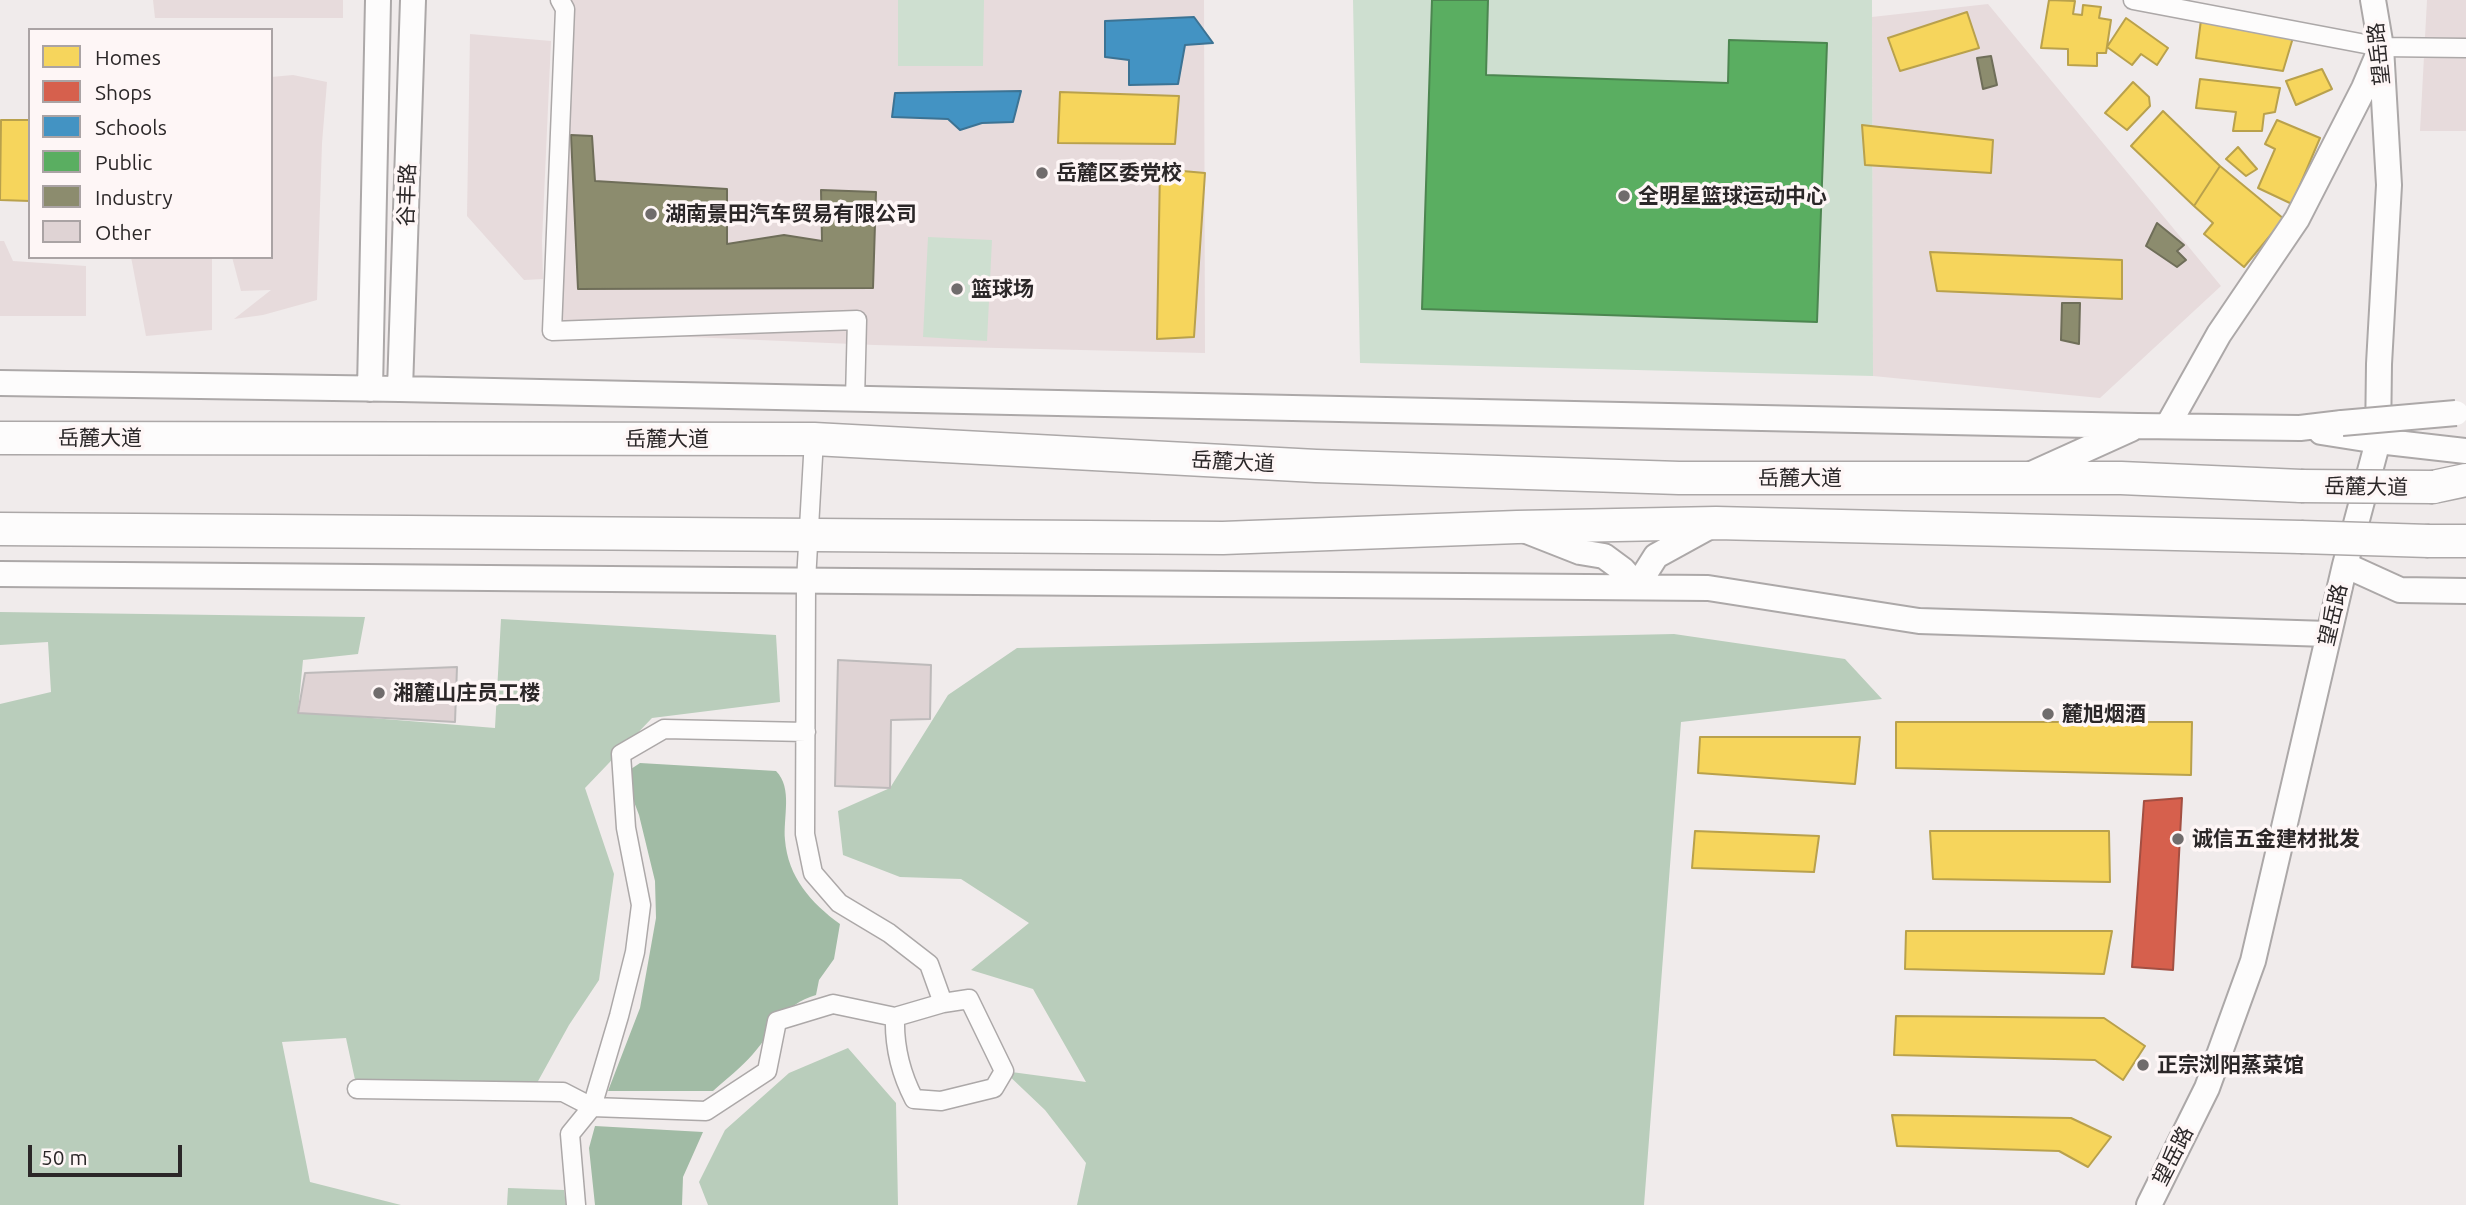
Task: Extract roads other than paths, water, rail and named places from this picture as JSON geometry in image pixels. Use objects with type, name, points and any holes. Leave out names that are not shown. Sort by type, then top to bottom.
[{"type":"highway","name":"岳麓大道","points":[[0,438],[814,439],[1316,466],[1651,477],[2121,478],[2301,486],[2466,487]]},
{"type":"highway","points":[[2433,487],[2466,480]]},
{"type":"highway","points":[[0,529],[1223,538],[1716,523],[2466,541]]},
{"type":"street","name":"谷丰路","points":[[370,389],[378,0]]},
{"type":"street","name":"谷丰路","points":[[400,390],[413,0]]},
{"type":"street","points":[[560,0],[565,9],[552,331],[857,320],[855,399]]},
{"type":"street","points":[[2133,0],[2381,47],[2466,48]]},
{"type":"street","name":"望岳路","points":[[2149,1205],[2207,1088],[2253,961],[2328,634],[2378,441],[2379,364],[2389,185],[2381,47],[2373,0]]},
{"type":"street","points":[[2168,425],[2219,334],[2297,219],[2364,88],[2381,47]]},
{"type":"street","points":[[0,383],[2300,428],[2461,412]]},
{"type":"street","points":[[2024,478],[2138,426]]},
{"type":"street","points":[[2300,428],[2378,441],[2466,451]]},
{"type":"street","points":[[814,439],[806,581],[805,834],[813,873],[839,903],[889,933],[929,964],[943,1003]]},
{"type":"street","points":[[1637,586],[1656,556],[1716,523]]},
{"type":"street","points":[[1517,527],[1580,552],[1604,556],[1623,570],[1637,586]]},
{"type":"street","points":[[2345,565],[2400,590],[2466,591]]},
{"type":"street","points":[[0,574],[1637,586],[1708,588],[1919,621],[2328,634]]},
{"type":"street","points":[[576,1205],[570,1134],[592,1107],[635,952],[641,905],[626,828],[621,754],[664,729],[806,732]]},
{"type":"street","points":[[357,1088],[563,1092],[592,1107],[706,1111],[767,1071],[777,1021],[833,1004],[895,1017],[943,1003],[969,999],[1004,1071],[995,1088],[941,1101],[914,1099],[903,1078],[897,1053],[895,1017]]},
{"type":"place","name":"岳麓区委党校","points":[[1042,173]]},
{"type":"place","name":"全明星篮球运动中心","points":[[1624,196]]},
{"type":"place","name":"湖南景田汽车贸易有限公司","points":[[651,214]]},
{"type":"place","name":"篮球场","points":[[957,289]]},
{"type":"place","name":"湘麓山庄员工楼","points":[[379,693]]},
{"type":"place","name":"麓旭烟酒","points":[[2048,714]]},
{"type":"place","name":"诚信五金建材批发","points":[[2178,839]]},
{"type":"place","name":"正宗浏阳蒸菜馆","points":[[2143,1065]]}]
